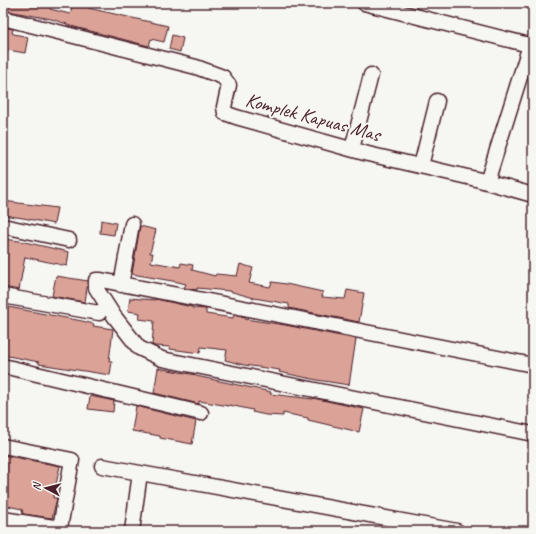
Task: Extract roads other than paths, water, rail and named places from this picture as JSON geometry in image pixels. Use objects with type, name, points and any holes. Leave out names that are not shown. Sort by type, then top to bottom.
[{"type":"street","points":[[364,3],[532,45],[487,182]]},
{"type":"street","name":"Komplek Kapuas Mas","points":[[3,18],[196,67],[223,77],[229,85],[224,107],[225,113],[236,118],[533,195]]},
{"type":"street","points":[[352,149],[371,75]]},
{"type":"street","points":[[421,166],[438,101]]},
{"type":"street","points":[[121,285],[132,224]]},
{"type":"street","points":[[3,226],[70,240]]},
{"type":"street","points":[[533,365],[370,332],[96,280],[96,288],[114,316],[139,348],[162,359],[533,434]]},
{"type":"street","points":[[3,296],[99,313]]},
{"type":"street","points":[[3,366],[201,412]]},
{"type":"street","points":[[3,446],[72,460],[60,530],[3,519]]},
{"type":"street","points":[[102,466],[456,531]]},
{"type":"street","points":[[132,531],[140,473]]}]
